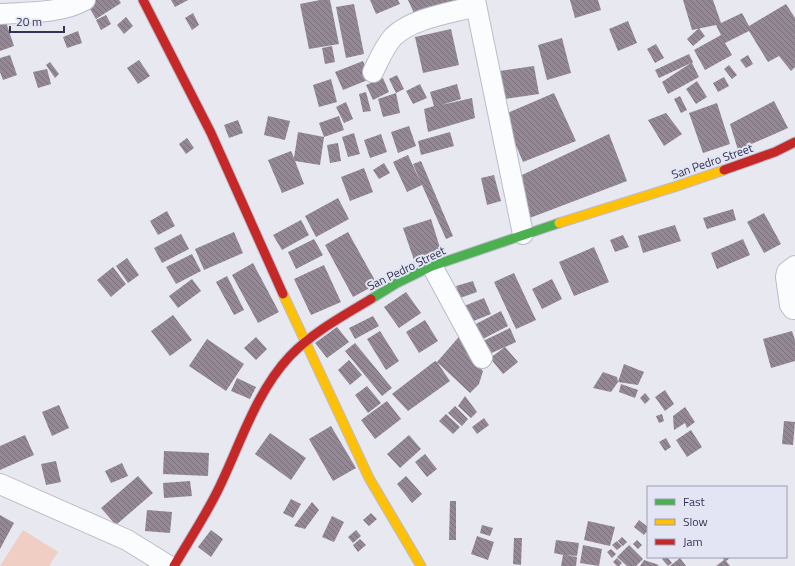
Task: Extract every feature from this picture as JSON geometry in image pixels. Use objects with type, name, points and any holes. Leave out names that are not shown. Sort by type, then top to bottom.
[{"type":"street","points":[[0,14],[59,10],[73,6],[85,0]]},
{"type":"street","points":[[143,0],[211,133],[305,342],[369,478],[421,566]]},
{"type":"street","points":[[373,72],[384,48],[393,37],[402,30],[418,22],[475,3],[523,234]]},
{"type":"street","name":"San Pedro Street","points":[[174,566],[216,494],[260,399],[282,364],[321,329],[397,283],[432,266],[523,234],[674,187],[775,152],[795,142]]},
{"type":"street","points":[[432,266],[482,358]]},
{"type":"street","points":[[795,266],[787,272],[786,277],[790,305],[793,309],[795,309]]},
{"type":"street","points":[[0,484],[127,540],[169,566]]},
{"type":"shaded area","points":[[23,530],[58,552],[49,566],[0,566]]},
{"type":"building","points":[[92,0],[119,0],[121,3],[96,19],[87,4]]},
{"type":"building","points":[[171,0],[188,0],[175,7]]},
{"type":"building","points":[[320,0],[330,0],[339,44],[309,49],[300,4]]},
{"type":"building","points":[[370,0],[398,0],[400,4],[376,14]]},
{"type":"building","points":[[408,0],[456,0],[457,4],[418,22]]},
{"type":"building","points":[[570,0],[598,0],[601,10],[575,18]]},
{"type":"building","points":[[683,0],[713,0],[721,23],[742,13],[749,26],[786,4],[795,18],[795,67],[791,71],[779,56],[768,62],[749,31],[725,43],[732,55],[705,70],[694,50],[721,35],[716,25],[692,30]]},
{"type":"building","points":[[354,4],[364,54],[346,58],[336,7]]},
{"type":"building","points":[[193,13],[199,25],[192,30],[185,18]]},
{"type":"building","points":[[106,15],[111,24],[101,30],[96,20]]},
{"type":"building","points":[[126,17],[133,26],[124,34],[117,25]]},
{"type":"building","points":[[5,19],[14,46],[0,51],[0,20]]},
{"type":"building","points":[[628,21],[637,43],[618,51],[609,29]]},
{"type":"building","points":[[699,28],[705,36],[693,46],[687,39]]},
{"type":"building","points":[[451,29],[459,65],[423,73],[415,37]]},
{"type":"building","points":[[78,31],[82,43],[67,48],[63,37]]},
{"type":"building","points":[[562,38],[571,73],[547,80],[538,45]]},
{"type":"building","points":[[656,44],[664,58],[655,63],[647,49]]},
{"type":"building","points":[[332,46],[335,62],[325,64],[322,48]]},
{"type":"building","points":[[689,54],[699,77],[668,94],[662,82],[691,63],[659,78],[655,70]]},
{"type":"building","points":[[10,55],[17,75],[3,80],[0,72],[0,58]]},
{"type":"building","points":[[748,55],[753,64],[746,68],[740,60]]},
{"type":"building","points":[[139,60],[150,76],[138,84],[127,68]]},
{"type":"building","points":[[363,61],[370,79],[343,90],[335,72]]},
{"type":"building","points":[[50,62],[59,74],[55,78],[46,65]]},
{"type":"building","points":[[729,65],[737,75],[732,79],[724,69]]},
{"type":"building","points":[[534,66],[539,94],[498,100],[493,72]]},
{"type":"building","points":[[47,69],[51,84],[38,88],[33,72]]},
{"type":"building","points":[[397,75],[404,89],[396,93],[389,79]]},
{"type":"building","points":[[724,77],[729,86],[718,92],[713,83]]},
{"type":"building","points":[[383,78],[389,92],[373,100],[366,85]]},
{"type":"building","points":[[331,79],[337,102],[319,107],[313,85]]},
{"type":"building","points":[[697,81],[707,97],[696,104],[686,89]]},
{"type":"building","points":[[420,84],[427,98],[413,104],[406,91]]},
{"type":"building","points":[[457,84],[461,99],[441,105],[472,98],[475,118],[428,132],[424,109],[434,106],[430,92]]},
{"type":"building","points":[[366,92],[371,111],[363,112],[359,94]]},
{"type":"building","points":[[396,93],[400,113],[383,117],[378,99]]},
{"type":"building","points":[[554,93],[576,141],[523,162],[503,115]]},
{"type":"building","points":[[680,96],[687,110],[681,113],[674,99]]},
{"type":"building","points":[[774,101],[788,128],[738,150],[730,124]]},
{"type":"building","points":[[346,102],[353,119],[344,123],[336,107]]},
{"type":"building","points":[[717,103],[730,144],[703,153],[689,113]]},
{"type":"building","points":[[666,113],[682,134],[664,146],[648,120]]},
{"type":"building","points":[[268,116],[290,121],[285,140],[264,135]]},
{"type":"building","points":[[339,116],[344,130],[324,137],[319,123]]},
{"type":"building","points":[[238,120],[243,133],[229,138],[224,125]]},
{"type":"building","points":[[409,126],[416,146],[398,153],[391,132]]},
{"type":"building","points":[[298,132],[324,137],[320,165],[295,161],[304,184],[282,193],[268,160],[291,151],[294,158]]},
{"type":"building","points":[[450,132],[454,146],[421,155],[418,141]]},
{"type":"building","points":[[354,133],[360,154],[348,157],[342,137]]},
{"type":"building","points":[[381,134],[387,152],[370,158],[364,140]]},
{"type":"building","points":[[609,134],[627,181],[527,219],[522,175]]},
{"type":"building","points":[[187,138],[194,148],[186,154],[179,144]]},
{"type":"building","points":[[338,143],[341,161],[330,163],[327,145]]},
{"type":"building","points":[[408,155],[421,183],[413,164],[421,161],[453,236],[446,239],[422,185],[407,192],[393,162]]},
{"type":"building","points":[[384,163],[390,173],[379,179],[373,170]]},
{"type":"building","points":[[364,168],[373,192],[350,201],[341,177]]},
{"type":"building","points":[[494,175],[501,201],[487,205],[481,178]]},
{"type":"building","points":[[338,198],[349,219],[316,237],[305,216]]},
{"type":"building","points":[[733,209],[736,220],[707,229],[703,218]]},
{"type":"building","points":[[167,211],[175,226],[158,235],[150,221]]},
{"type":"building","points":[[764,213],[781,244],[764,253],[747,222]]},
{"type":"building","points":[[431,219],[441,251],[414,260],[403,228]]},
{"type":"building","points":[[301,220],[309,235],[282,250],[273,235]]},
{"type":"building","points":[[675,225],[681,241],[643,253],[638,236]]},
{"type":"building","points":[[234,232],[243,253],[204,270],[195,249]]},
{"type":"building","points":[[348,232],[377,284],[353,297],[325,245]]},
{"type":"building","points":[[181,234],[189,249],[162,263],[154,248]]},
{"type":"building","points":[[623,235],[629,247],[615,252],[610,240]]},
{"type":"building","points":[[314,239],[323,255],[296,269],[288,252]]},
{"type":"building","points":[[743,239],[750,255],[717,269],[711,253]]},
{"type":"building","points":[[594,247],[609,282],[574,296],[559,262]]},
{"type":"building","points":[[192,254],[201,271],[176,284],[166,267]]},
{"type":"building","points":[[127,258],[139,275],[128,283],[116,266]]},
{"type":"building","points":[[253,263],[279,312],[258,323],[232,275]]},
{"type":"building","points":[[324,265],[341,302],[311,315],[294,279]]},
{"type":"building","points":[[113,267],[126,284],[111,297],[97,280]]},
{"type":"building","points":[[514,273],[536,320],[516,329],[494,282]]},
{"type":"building","points":[[227,276],[244,310],[234,315],[216,282]]},
{"type":"building","points":[[192,279],[201,291],[178,308],[169,296]]},
{"type":"building","points":[[552,279],[562,299],[542,309],[532,289]]},
{"type":"building","points":[[473,281],[477,292],[460,298],[456,286]]},
{"type":"building","points":[[406,292],[421,313],[399,328],[384,307]]},
{"type":"building","points":[[484,298],[491,314],[471,322],[464,306]]},
{"type":"building","points":[[501,311],[508,326],[479,341],[472,326]]},
{"type":"building","points":[[173,315],[192,340],[170,356],[151,331]]},
{"type":"building","points":[[373,316],[379,326],[355,339],[349,328]]},
{"type":"building","points":[[425,320],[438,341],[419,353],[406,332]]},
{"type":"building","points":[[337,327],[349,342],[327,358],[315,343]]},
{"type":"building","points":[[510,328],[516,342],[485,356],[479,343]]},
{"type":"building","points":[[380,331],[399,361],[386,370],[367,339]]},
{"type":"building","points":[[464,331],[475,362],[483,371],[479,384],[470,393],[437,362]]},
{"type":"building","points":[[792,331],[795,340],[795,361],[771,368],[763,339]]},
{"type":"building","points":[[256,337],[267,349],[256,360],[244,348]]},
{"type":"building","points":[[207,339],[244,364],[226,391],[189,366]]},
{"type":"building","points":[[355,343],[392,388],[382,396],[345,351]]},
{"type":"building","points":[[505,347],[518,362],[503,374],[490,358]]},
{"type":"building","points":[[349,360],[362,375],[350,385],[338,370]]},
{"type":"building","points":[[435,361],[450,381],[408,411],[392,394]]},
{"type":"building","points":[[624,364],[644,372],[638,385],[618,382]]},
{"type":"building","points":[[603,372],[617,377],[618,382],[611,392],[593,388]]},
{"type":"building","points":[[237,378],[256,387],[250,399],[231,391]]},
{"type":"building","points":[[621,384],[638,390],[635,398],[619,392]]},
{"type":"building","points":[[367,386],[381,403],[368,413],[355,395]]},
{"type":"building","points":[[665,390],[674,404],[665,411],[655,397]]},
{"type":"building","points":[[645,393],[650,399],[645,404],[640,398]]},
{"type":"building","points":[[465,396],[477,412],[471,418],[458,406]]},
{"type":"building","points":[[387,401],[401,419],[375,439],[361,420]]},
{"type":"building","points":[[59,405],[69,428],[52,436],[42,412]]},
{"type":"building","points":[[455,406],[468,419],[462,426],[448,413]]},
{"type":"building","points":[[685,407],[695,422],[687,428],[685,423],[674,430],[673,416]]},
{"type":"building","points":[[446,414],[460,427],[453,434],[439,421]]},
{"type":"building","points":[[662,414],[664,421],[659,423],[656,416]]},
{"type":"building","points":[[484,418],[489,425],[477,434],[472,427]]},
{"type":"building","points":[[784,421],[795,422],[793,445],[782,444]]},
{"type":"building","points":[[331,426],[356,468],[333,481],[309,439]]},
{"type":"building","points":[[691,430],[702,447],[687,457],[676,440]]},
{"type":"building","points":[[270,433],[306,458],[291,480],[255,454]]},
{"type":"building","points":[[25,435],[34,455],[0,470],[0,446]]},
{"type":"building","points":[[409,435],[421,449],[400,468],[387,454]]},
{"type":"building","points":[[666,438],[671,447],[665,451],[659,442]]},
{"type":"building","points":[[164,451],[209,453],[208,476],[163,474]]},
{"type":"building","points":[[425,454],[437,469],[427,477],[415,462]]},
{"type":"building","points":[[56,461],[61,482],[46,485],[41,464]]},
{"type":"building","points":[[122,463],[128,476],[111,483],[105,471]]},
{"type":"building","points":[[138,476],[153,493],[116,525],[101,508]]},
{"type":"building","points":[[406,476],[422,494],[412,503],[397,484]]},
{"type":"building","points":[[190,481],[192,496],[164,498],[163,483]]},
{"type":"building","points":[[291,499],[301,504],[293,518],[283,513]]},
{"type":"building","points":[[450,501],[456,501],[456,540],[449,540]]},
{"type":"building","points":[[312,502],[319,510],[305,529],[294,526]]},
{"type":"building","points":[[147,510],[172,512],[170,533],[145,531]]},
{"type":"building","points":[[371,513],[377,519],[369,526],[363,520]]},
{"type":"building","points":[[0,515],[14,523],[0,549]]},
{"type":"building","points":[[332,516],[344,522],[334,542],[322,537]]},
{"type":"building","points":[[639,520],[647,526],[647,531],[644,535],[634,527]]},
{"type":"building","points":[[588,521],[615,527],[610,546],[584,540]]},
{"type":"building","points":[[482,525],[493,528],[490,536],[480,533]]},
{"type":"building","points":[[211,530],[223,539],[211,557],[198,547]]},
{"type":"building","points":[[356,530],[361,536],[353,543],[348,537]]},
{"type":"building","points":[[477,536],[494,542],[488,560],[471,554]]},
{"type":"building","points":[[622,537],[627,542],[623,546],[618,541]]},
{"type":"building","points":[[514,538],[522,538],[521,565],[513,564]]},
{"type":"building","points":[[360,539],[366,545],[358,552],[353,545]]},
{"type":"building","points":[[556,540],[579,543],[577,556],[565,555],[577,557],[576,566],[561,566],[563,555],[554,553]]},
{"type":"building","points":[[637,540],[642,545],[638,549],[633,544]]},
{"type":"building","points":[[617,541],[622,546],[617,550],[612,545]]},
{"type":"building","points":[[583,545],[602,549],[599,566],[580,563]]},
{"type":"building","points":[[629,545],[643,559],[636,566],[627,566],[617,557]]},
{"type":"building","points":[[611,549],[616,554],[612,558],[607,552]]},
{"type":"building","points":[[617,558],[622,563],[619,566],[613,562]]},
{"type":"building","points":[[668,558],[672,563],[668,566],[662,559]]},
{"type":"building","points":[[680,558],[686,566],[670,566]]},
{"type":"building","points":[[723,558],[730,558],[726,561],[730,566],[716,566],[724,560]]},
{"type":"building","points":[[644,560],[659,565],[640,566]]},
{"type":"traffic: fast","points":[[371,299],[397,283],[432,266],[559,223]]},
{"type":"traffic: slow","points":[[559,223],[724,170]]},
{"type":"traffic: slow","points":[[283,294],[369,478],[421,566]]},
{"type":"traffic: jam","points":[[143,0],[211,133],[283,294]]},
{"type":"traffic: jam","points":[[724,170],[775,152],[795,142]]},
{"type":"traffic: jam","points":[[174,566],[212,502],[257,404],[278,371],[290,356],[308,339],[371,299]]}]
